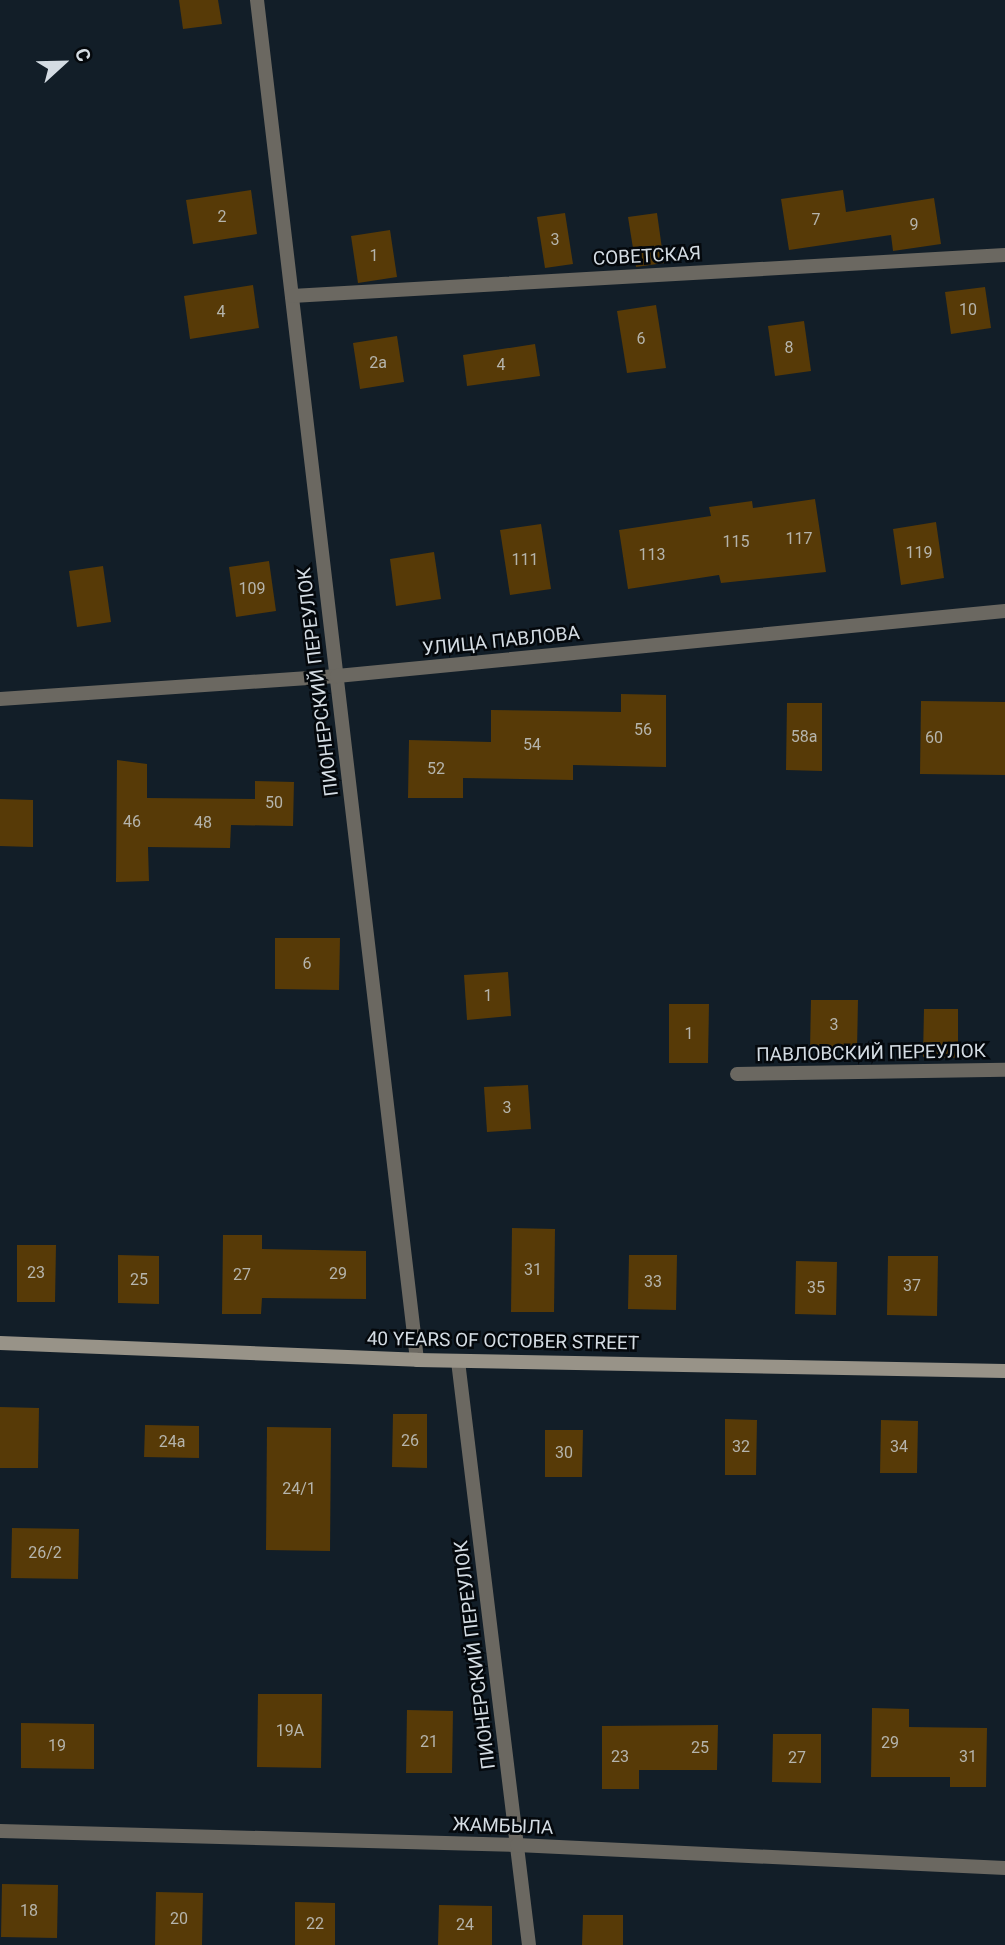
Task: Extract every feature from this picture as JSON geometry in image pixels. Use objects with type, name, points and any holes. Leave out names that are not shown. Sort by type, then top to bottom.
[{"type":"street","name":"ПИОНЕРСКИЙ ПЕРЕУЛОК","points":[[257,0],[417,1360]]},
{"type":"street","name":"СОВЕТСКАЯ","points":[[292,296],[1005,255]]},
{"type":"street","name":"УЛИЦА ПАВЛОВА","points":[[0,699],[337,676],[1005,611]]},
{"type":"street","name":"ПАВЛОВСКИЙ ПЕРЕУЛОК","points":[[737,1074],[1005,1070]]},
{"type":"street","name":"40 YEARS OF OCTOBER STREET","points":[[0,1343],[417,1360],[1005,1371]]},
{"type":"street","name":"ПИОНЕРСКИЙ ПЕРЕУЛОК","points":[[458,1361],[529,1945]]},
{"type":"street","name":"ЖАМБЫЛА","points":[[0,1831],[517,1845],[1005,1868]]},
{"type":"building","points":[[179,0],[218,0],[222,24],[183,29]]},
{"type":"building","points":[[251,190],[257,234],[193,244],[186,200]]},
{"type":"building","points":[[843,190],[846,212],[934,198],[941,244],[893,251],[891,235],[789,250],[781,199]]},
{"type":"building","points":[[565,213],[573,264],[545,268],[537,217]]},
{"type":"building","points":[[657,213],[664,263],[636,267],[628,217]]},
{"type":"building","points":[[390,230],[397,277],[358,283],[351,236]]},
{"type":"building","points":[[253,285],[259,328],[190,339],[184,296]]},
{"type":"building","points":[[985,287],[991,328],[951,334],[945,292]]},
{"type":"building","points":[[656,305],[666,368],[627,373],[617,311]]},
{"type":"building","points":[[804,321],[811,371],[775,376],[768,326]]},
{"type":"building","points":[[397,336],[404,382],[360,389],[353,343]]},
{"type":"building","points":[[535,344],[540,376],[467,386],[463,355]]},
{"type":"building","points":[[815,499],[826,572],[721,583],[719,575],[628,589],[619,530],[711,516],[709,507],[752,501],[753,508]]},
{"type":"building","points":[[936,522],[944,578],[901,585],[893,529]]},
{"type":"building","points":[[541,524],[551,589],[510,595],[500,530]]},
{"type":"building","points":[[434,552],[441,599],[396,606],[390,559]]},
{"type":"building","points":[[269,561],[276,611],[236,617],[229,567]]},
{"type":"building","points":[[103,566],[111,622],[77,627],[69,571]]},
{"type":"building","points":[[621,694],[666,695],[666,767],[573,765],[573,780],[463,778],[463,798],[408,798],[409,740],[491,742],[491,710],[621,712]]},
{"type":"building","points":[[921,701],[1005,702],[1005,775],[920,774]]},
{"type":"building","points":[[787,703],[822,703],[822,771],[786,770]]},
{"type":"building","points":[[117,760],[147,764],[147,798],[255,799],[255,781],[294,782],[293,826],[231,825],[230,848],[148,847],[149,881],[116,882]]},
{"type":"building","points":[[0,799],[33,800],[33,847],[0,846]]},
{"type":"building","points":[[275,938],[340,938],[339,990],[275,989]]},
{"type":"building","points":[[508,972],[511,1016],[467,1020],[464,975]]},
{"type":"building","points":[[811,1000],[858,1000],[857,1050],[810,1049]]},
{"type":"building","points":[[669,1004],[709,1004],[708,1063],[669,1063]]},
{"type":"building","points":[[924,1009],[958,1009],[958,1058],[923,1057]]},
{"type":"building","points":[[528,1085],[531,1129],[487,1132],[484,1087]]},
{"type":"building","points":[[512,1228],[555,1229],[554,1312],[511,1312]]},
{"type":"building","points":[[223,1235],[262,1235],[262,1249],[366,1251],[366,1299],[262,1298],[261,1314],[222,1314]]},
{"type":"building","points":[[17,1245],[56,1245],[55,1302],[17,1302]]},
{"type":"building","points":[[118,1255],[159,1256],[159,1304],[118,1303]]},
{"type":"building","points":[[629,1255],[677,1255],[676,1310],[628,1309]]},
{"type":"building","points":[[888,1256],[938,1256],[937,1316],[887,1315]]},
{"type":"building","points":[[796,1261],[837,1262],[836,1315],[795,1314]]},
{"type":"building","points":[[0,1407],[39,1408],[38,1468],[0,1468]]},
{"type":"building","points":[[393,1414],[427,1414],[427,1468],[392,1467]]},
{"type":"building","points":[[725,1419],[757,1420],[756,1475],[725,1475]]},
{"type":"building","points":[[881,1420],[918,1421],[917,1473],[880,1473]]},
{"type":"building","points":[[145,1425],[199,1426],[199,1458],[144,1457]]},
{"type":"building","points":[[267,1427],[331,1428],[330,1551],[266,1550]]},
{"type":"building","points":[[545,1430],[583,1430],[582,1477],[545,1477]]},
{"type":"building","points":[[12,1528],[79,1529],[78,1579],[11,1578]]},
{"type":"building","points":[[258,1694],[322,1694],[321,1768],[257,1767]]},
{"type":"building","points":[[872,1708],[909,1709],[909,1727],[987,1728],[986,1787],[950,1787],[950,1777],[871,1777]]},
{"type":"building","points":[[407,1710],[453,1711],[452,1773],[406,1773]]},
{"type":"building","points":[[21,1723],[94,1724],[94,1769],[21,1768]]},
{"type":"building","points":[[718,1725],[717,1770],[639,1770],[639,1789],[602,1789],[602,1726]]},
{"type":"building","points":[[773,1734],[821,1734],[821,1783],[772,1782]]},
{"type":"building","points":[[2,1884],[58,1885],[57,1938],[1,1937]]},
{"type":"building","points":[[156,1892],[203,1893],[202,1945],[155,1945]]},
{"type":"building","points":[[295,1902],[335,1903],[335,1945],[295,1945]]},
{"type":"building","points":[[439,1905],[492,1906],[492,1945],[438,1945]]},
{"type":"building","points":[[583,1915],[623,1915],[623,1945],[582,1945]]}]
